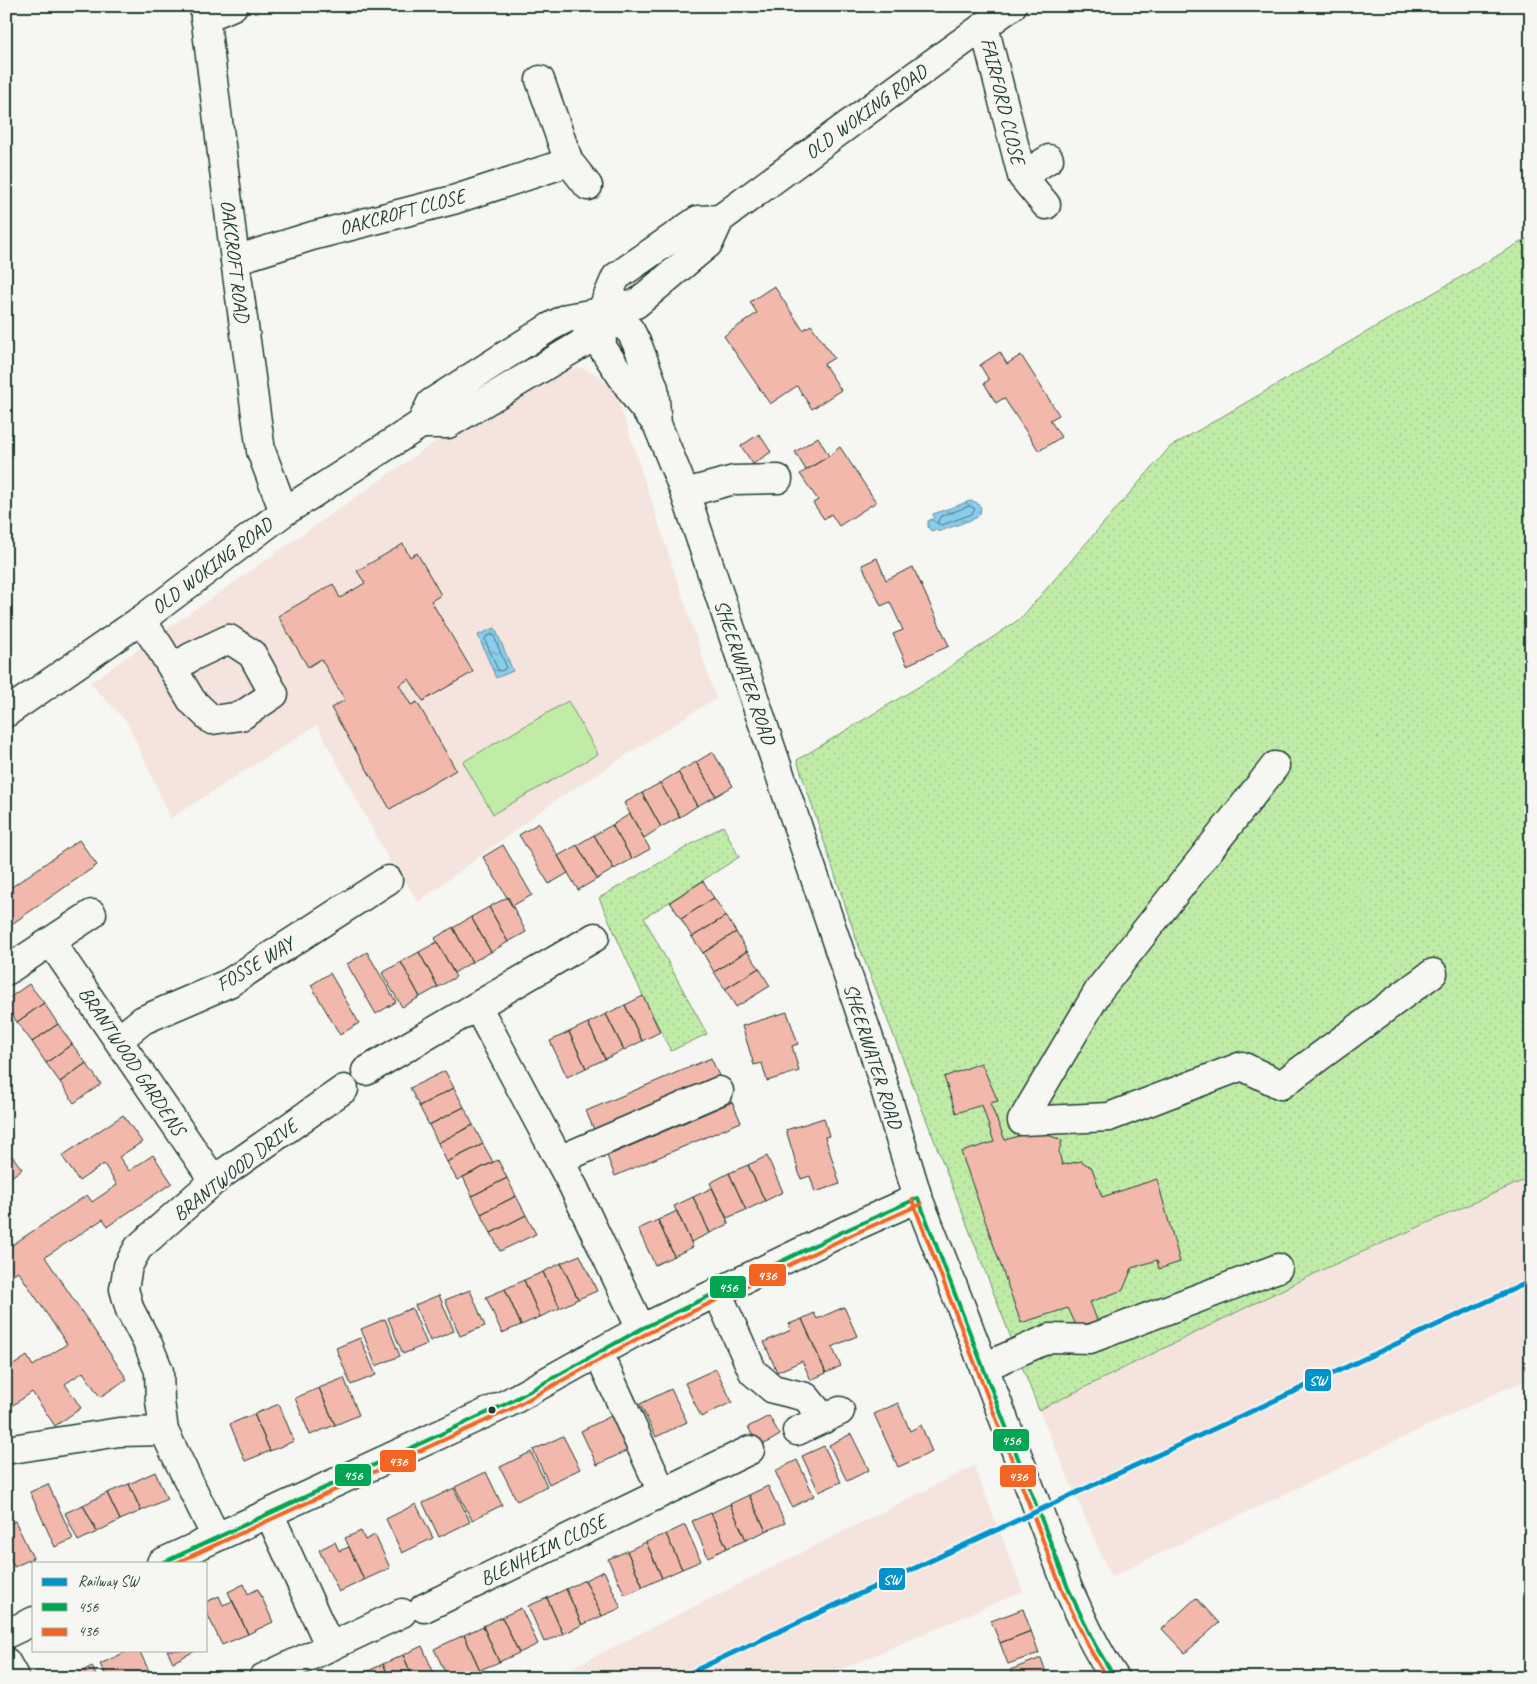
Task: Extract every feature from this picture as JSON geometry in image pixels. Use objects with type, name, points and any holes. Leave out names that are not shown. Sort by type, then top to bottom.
[{"type":"street","points":[[204,12],[233,6]]},
{"type":"street","name":"OLD WOKING ROAD","points":[[6,713],[141,620],[284,512],[421,424],[448,424],[583,343],[601,312],[636,304],[709,243],[720,219],[1012,6]]},
{"type":"street","name":"OAKCROFT ROAD","points":[[204,12],[261,451],[284,512]]},
{"type":"street","name":"FAIRFORD CLOSE","points":[[984,26],[1022,176],[1046,205]]},
{"type":"street","points":[[540,80],[569,162],[588,186]]},
{"type":"street","name":"FAIRFORD CLOSE","points":[[1022,176],[1049,159]]},
{"type":"street","name":"OAKCROFT CLOSE","points":[[235,260],[312,236],[453,200],[569,162]]},
{"type":"street","name":"SHEERWATER ROAD","points":[[601,312],[630,330],[654,388],[657,424],[685,494],[874,1053],[918,1198],[1068,1588],[1102,1659],[1115,1678]]},
{"type":"street","points":[[685,494],[734,480],[778,479]]},
{"type":"street","points":[[141,620],[173,669]]},
{"type":"street","points":[[1275,766],[1099,990],[1022,1121],[1109,1117],[1242,1066],[1281,1085],[1433,973]]},
{"type":"street","name":"FOSSE WAY","points":[[118,1040],[143,1020],[229,983],[388,880]]},
{"type":"street","points":[[6,971],[92,914]]},
{"type":"street","points":[[366,1071],[595,937]]},
{"type":"street","name":"BRANTWOOD GARDENS","points":[[51,942],[214,1181]]},
{"type":"street","points":[[478,1006],[573,1186],[641,1330]]},
{"type":"street","name":"BRANTWOOD DRIVE","points":[[216,1537],[164,1431],[159,1371],[148,1344],[130,1310],[124,1289],[128,1266],[138,1248],[214,1181],[344,1088]]},
{"type":"street","points":[[559,1160],[719,1091]]},
{"type":"street","points":[[162,1562],[508,1403],[598,1352],[717,1292],[918,1198]]},
{"type":"street","points":[[984,1368],[1050,1338],[1090,1339],[1278,1268]]},
{"type":"street","points":[[717,1292],[753,1372],[773,1389],[806,1397],[832,1415],[797,1431]]},
{"type":"street","points":[[598,1352],[662,1492]]},
{"type":"street","points":[[6,1450],[119,1432],[164,1431]]},
{"type":"street","name":"BLENHEIM CLOSE","points":[[263,1678],[330,1646],[413,1611],[750,1450]]},
{"type":"street","points":[[269,1513],[330,1646]]},
{"type":"street","points":[[6,1634],[32,1622]]},
{"type":"street","points":[[6,1662],[15,1678]]},
{"type":"shaded area","points":[[582,368],[598,375],[616,393],[716,699],[553,802],[418,902],[394,862],[391,864],[317,725],[171,818],[127,722],[90,683],[429,446],[561,370]]},
{"type":"shaded area","points":[[1531,1177],[1531,1378],[1111,1577],[1039,1410],[1324,1269]]},
{"type":"shaded area","points":[[974,1466],[1023,1591],[821,1678],[552,1678]]},
{"type":"green space","points":[[1531,236],[1531,1177],[1324,1269],[1039,1410],[857,941],[797,760],[938,675],[1021,618],[1170,447]]},
{"type":"green space","points":[[568,701],[598,754],[493,814],[463,762]]},
{"type":"green space","points":[[723,826],[739,857],[644,918],[707,1034],[671,1051],[643,996],[599,898]]},
{"type":"water","points":[[970,501],[976,502],[981,507],[980,514],[976,518],[938,532],[937,529],[931,531],[928,527],[928,521],[934,518],[933,514]]},
{"type":"water","points":[[495,628],[513,671],[496,678],[478,635]]},
{"type":"building","points":[[774,286],[803,330],[811,325],[834,358],[824,364],[841,390],[812,409],[797,386],[770,404],[724,336],[757,313],[750,302]]},
{"type":"building","points":[[1000,352],[1007,364],[1021,355],[1059,415],[1050,420],[1061,437],[1039,451],[1004,398],[996,403],[984,383],[989,380],[980,365]]},
{"type":"building","points":[[759,434],[771,452],[753,464],[741,446]]},
{"type":"building","points":[[818,437],[829,456],[806,470],[795,452]]},
{"type":"building","points":[[840,447],[876,502],[839,526],[831,514],[824,519],[813,503],[818,500],[800,474]]},
{"type":"building","points":[[403,544],[410,557],[417,553],[441,595],[431,601],[473,672],[423,701],[409,679],[399,685],[411,705],[417,702],[456,770],[390,809],[331,708],[345,700],[321,659],[308,667],[278,616],[333,584],[340,598],[365,583],[357,571]]},
{"type":"building","points":[[877,558],[886,580],[913,567],[949,646],[907,665],[893,634],[903,630],[890,602],[881,606],[862,565]]},
{"type":"building","points":[[713,752],[733,786],[716,796],[696,762]]},
{"type":"building","points":[[696,762],[716,796],[697,806],[678,772]]},
{"type":"building","points":[[678,772],[697,806],[680,817],[660,783]]},
{"type":"building","points":[[660,783],[680,817],[661,827],[642,793]]},
{"type":"building","points":[[642,793],[661,827],[644,838],[624,803]]},
{"type":"building","points":[[630,814],[650,849],[632,859],[612,825]]},
{"type":"building","points":[[539,823],[568,873],[549,884],[519,835]]},
{"type":"building","points":[[612,825],[632,859],[614,869],[594,835]]},
{"type":"building","points":[[594,835],[614,869],[597,879],[577,845]]},
{"type":"building","points":[[79,840],[97,865],[6,928],[6,891]]},
{"type":"building","points":[[503,845],[532,895],[512,906],[483,857]]},
{"type":"building","points":[[577,845],[597,879],[578,890],[558,856]]},
{"type":"building","points":[[703,881],[714,898],[681,919],[670,902]]},
{"type":"building","points":[[508,897],[526,932],[508,942],[489,907]]},
{"type":"building","points":[[714,898],[726,916],[692,937],[681,919]]},
{"type":"building","points":[[489,907],[508,942],[491,952],[471,917]]},
{"type":"building","points":[[726,916],[736,932],[703,953],[692,937]]},
{"type":"building","points":[[471,917],[491,952],[472,962],[453,928]]},
{"type":"building","points":[[453,927],[472,962],[454,973],[435,938]]},
{"type":"building","points":[[736,932],[747,951],[714,972],[703,953]]},
{"type":"building","points":[[437,942],[456,977],[438,987],[419,952]]},
{"type":"building","points":[[747,951],[759,968],[725,989],[714,972]]},
{"type":"building","points":[[367,952],[396,1002],[376,1014],[347,964]]},
{"type":"building","points":[[419,952],[438,987],[420,997],[401,962]]},
{"type":"building","points":[[401,962],[420,997],[402,1007],[382,973]]},
{"type":"building","points":[[759,968],[770,986],[736,1007],[725,989]]},
{"type":"building","points":[[330,973],[359,1023],[340,1035],[311,985]]},
{"type":"building","points":[[29,984],[44,1003],[17,1022],[6,1006],[6,1000]]},
{"type":"building","points":[[643,996],[660,1032],[642,1041],[625,1005]]},
{"type":"building","points":[[44,1003],[58,1024],[32,1042],[17,1022]]},
{"type":"building","points":[[625,1005],[642,1041],[624,1050],[606,1014]]},
{"type":"building","points":[[787,1012],[798,1044],[792,1046],[799,1071],[767,1081],[762,1063],[754,1065],[742,1026]]},
{"type":"building","points":[[606,1014],[624,1050],[605,1059],[588,1023]]},
{"type":"building","points":[[588,1023],[605,1059],[586,1068],[569,1032]]},
{"type":"building","points":[[58,1024],[72,1044],[46,1063],[32,1042]]},
{"type":"building","points":[[569,1032],[586,1068],[567,1077],[550,1041]]},
{"type":"building","points":[[72,1044],[86,1063],[60,1082],[46,1063]]},
{"type":"building","points":[[711,1058],[720,1078],[595,1132],[586,1111]]},
{"type":"building","points":[[86,1063],[101,1084],[74,1103],[60,1082]]},
{"type":"building","points":[[981,1063],[998,1101],[990,1103],[1005,1140],[1036,1131],[1062,1140],[1059,1152],[1062,1165],[1081,1161],[1092,1168],[1102,1197],[1157,1179],[1180,1262],[1159,1269],[1157,1260],[1132,1268],[1123,1290],[1090,1302],[1097,1320],[1077,1327],[1068,1308],[1021,1323],[961,1152],[994,1142],[982,1105],[956,1113],[944,1077]]},
{"type":"building","points":[[445,1071],[454,1088],[419,1106],[410,1088]]},
{"type":"building","points":[[454,1088],[464,1107],[429,1125],[419,1106]]},
{"type":"building","points":[[732,1102],[741,1122],[615,1176],[607,1156]]},
{"type":"building","points":[[464,1107],[473,1125],[438,1143],[429,1125]]},
{"type":"building","points":[[123,1115],[142,1142],[119,1157],[129,1171],[153,1155],[172,1183],[108,1226],[103,1219],[45,1257],[127,1379],[100,1397],[83,1372],[65,1384],[81,1408],[55,1426],[32,1392],[6,1410],[6,1370],[27,1356],[33,1366],[67,1344],[18,1271],[6,1279],[6,1249],[87,1195],[92,1202],[117,1185],[104,1164],[79,1181],[62,1156]]},
{"type":"building","points":[[824,1118],[829,1136],[825,1137],[840,1184],[815,1192],[810,1176],[801,1179],[786,1130]]},
{"type":"building","points":[[473,1125],[483,1144],[447,1162],[438,1143]]},
{"type":"building","points":[[483,1144],[493,1162],[457,1180],[447,1162]]},
{"type":"building","points":[[6,1148],[22,1169],[6,1181]]},
{"type":"building","points":[[767,1156],[783,1192],[765,1201],[748,1165]]},
{"type":"building","points":[[498,1160],[507,1178],[472,1196],[463,1177]]},
{"type":"building","points":[[748,1165],[765,1201],[746,1210],[729,1173]]},
{"type":"building","points":[[729,1173],[746,1210],[727,1218],[710,1183]]},
{"type":"building","points":[[507,1178],[516,1196],[481,1214],[472,1196]]},
{"type":"building","points":[[712,1188],[729,1224],[710,1233],[693,1197]]},
{"type":"building","points":[[516,1196],[526,1215],[491,1233],[481,1214]]},
{"type":"building","points":[[693,1197],[710,1233],[691,1242],[674,1206]]},
{"type":"building","points":[[677,1211],[693,1247],[674,1256],[658,1220]]},
{"type":"building","points":[[526,1215],[536,1234],[500,1251],[491,1233]]},
{"type":"building","points":[[658,1220],[674,1256],[655,1265],[638,1229]]},
{"type":"building","points":[[580,1255],[597,1291],[578,1299],[561,1263]]},
{"type":"building","points":[[561,1263],[578,1299],[560,1308],[543,1272]]},
{"type":"building","points":[[543,1272],[560,1308],[540,1317],[524,1280]]},
{"type":"building","points":[[524,1280],[540,1317],[521,1325],[505,1289]]},
{"type":"building","points":[[505,1289],[521,1325],[502,1333],[486,1297]]},
{"type":"building","points":[[470,1290],[485,1326],[460,1336],[445,1300]]},
{"type":"building","points":[[439,1295],[454,1331],[430,1341],[415,1305]]},
{"type":"building","points":[[844,1307],[857,1336],[832,1347],[841,1366],[826,1373],[802,1319],[814,1313],[817,1319]]},
{"type":"building","points":[[412,1308],[427,1344],[403,1354],[388,1318]]},
{"type":"building","points":[[385,1319],[400,1356],[376,1366],[361,1329]]},
{"type":"building","points":[[802,1319],[826,1373],[811,1380],[802,1361],[777,1372],[764,1342],[791,1330],[789,1324]]},
{"type":"building","points":[[360,1338],[376,1375],[351,1385],[336,1348]]},
{"type":"building","points":[[716,1369],[732,1402],[701,1417],[685,1383]]},
{"type":"building","points":[[344,1378],[359,1415],[335,1425],[319,1388]]},
{"type":"building","points":[[319,1388],[335,1425],[310,1435],[295,1398]]},
{"type":"building","points":[[671,1389],[687,1422],[656,1437],[640,1404]]},
{"type":"building","points":[[898,1403],[910,1431],[921,1425],[932,1452],[898,1467],[874,1414]]},
{"type":"building","points":[[279,1404],[294,1441],[270,1451],[254,1414]]},
{"type":"building","points":[[254,1414],[270,1451],[245,1461],[230,1424]]},
{"type":"building","points":[[611,1416],[628,1450],[597,1465],[581,1431]]},
{"type":"building","points":[[769,1416],[780,1435],[759,1447],[748,1427]]},
{"type":"building","points":[[851,1434],[869,1470],[847,1481],[829,1445]]},
{"type":"building","points":[[563,1436],[580,1469],[549,1484],[533,1450]]},
{"type":"building","points":[[824,1446],[841,1482],[819,1492],[802,1456]]},
{"type":"building","points":[[531,1452],[547,1486],[517,1501],[500,1467]]},
{"type":"building","points":[[797,1460],[814,1496],[792,1507],[775,1471]]},
{"type":"building","points":[[155,1472],[167,1499],[141,1511],[129,1484]]},
{"type":"building","points":[[486,1472],[502,1505],[472,1520],[455,1487]]},
{"type":"building","points":[[48,1484],[73,1539],[55,1547],[30,1492]]},
{"type":"building","points":[[129,1484],[141,1511],[120,1520],[107,1493]]},
{"type":"building","points":[[768,1486],[785,1523],[766,1531],[749,1495]]},
{"type":"building","points":[[454,1488],[470,1522],[439,1537],[423,1503]]},
{"type":"building","points":[[107,1493],[120,1520],[97,1532],[83,1505]]},
{"type":"building","points":[[749,1495],[766,1531],[746,1540],[730,1504]]},
{"type":"building","points":[[416,1504],[433,1538],[402,1553],[386,1519]]},
{"type":"building","points":[[730,1504],[746,1540],[727,1548],[711,1513]]},
{"type":"building","points":[[83,1505],[97,1532],[78,1541],[65,1513]]},
{"type":"building","points":[[711,1513],[727,1548],[708,1557],[692,1521]]},
{"type":"building","points":[[15,1521],[33,1558],[14,1567],[6,1550],[6,1525]]},
{"type":"building","points":[[685,1525],[701,1561],[682,1569],[666,1534]]},
{"type":"building","points":[[361,1531],[365,1540],[375,1535],[390,1568],[364,1580],[345,1538]]},
{"type":"building","points":[[666,1534],[682,1569],[662,1578],[646,1542]]},
{"type":"building","points":[[335,1542],[339,1551],[349,1547],[364,1580],[339,1592],[319,1550]]},
{"type":"building","points":[[646,1542],[662,1578],[643,1587],[627,1551]]},
{"type":"building","points":[[627,1551],[643,1587],[625,1595],[608,1559]]},
{"type":"building","points":[[604,1571],[621,1608],[602,1616],[585,1580]]},
{"type":"building","points":[[585,1580],[602,1616],[582,1625],[566,1589]]},
{"type":"building","points":[[244,1584],[248,1594],[258,1589],[273,1622],[248,1634],[228,1592]]},
{"type":"building","points":[[566,1589],[582,1625],[563,1634],[547,1598]]},
{"type":"building","points":[[219,1596],[223,1605],[233,1601],[248,1634],[222,1645],[208,1615],[208,1601]]},
{"type":"building","points":[[547,1598],[563,1634],[544,1642],[528,1606]]},
{"type":"building","points":[[1196,1598],[1219,1623],[1185,1653],[1162,1629]]},
{"type":"building","points":[[521,1608],[538,1644],[519,1653],[502,1617]]},
{"type":"building","points":[[1023,1609],[1031,1631],[1000,1643],[991,1621]]},
{"type":"building","points":[[502,1617],[519,1653],[499,1662],[483,1626]]},
{"type":"building","points":[[483,1626],[499,1662],[480,1670],[464,1635]]},
{"type":"building","points":[[1031,1631],[1039,1653],[1008,1664],[1000,1643]]},
{"type":"building","points":[[464,1635],[480,1670],[464,1678],[448,1678],[434,1649]]},
{"type":"building","points":[[422,1646],[436,1678],[413,1678],[403,1655]]},
{"type":"building","points":[[126,1652],[140,1652],[151,1675],[144,1678],[107,1678],[100,1664]]},
{"type":"building","points":[[168,1652],[193,1652],[173,1662]]},
{"type":"building","points":[[403,1655],[413,1678],[390,1678],[383,1664]]},
{"type":"building","points":[[1041,1658],[1048,1678],[1013,1678],[1010,1670]]},
{"type":"building","points":[[383,1664],[390,1678],[367,1678],[364,1673]]},
{"type":"building","points":[[92,1666],[97,1678],[69,1678]]},
{"type":"rail line","name":"SW","points":[[679,1678],[1531,1281]]},
{"type":"transit line","name":"456","points":[[918,1198],[1068,1588],[1095,1645],[1115,1678]]},
{"type":"transit line","name":"456","points":[[164,1562],[508,1403],[641,1329],[842,1232],[918,1198]]},
{"type":"transit line","name":"436","points":[[912,1200],[1062,1590],[1089,1648],[1107,1678]]},
{"type":"transit line","name":"436","points":[[178,1562],[511,1409],[644,1335],[845,1238],[921,1204]]}]
